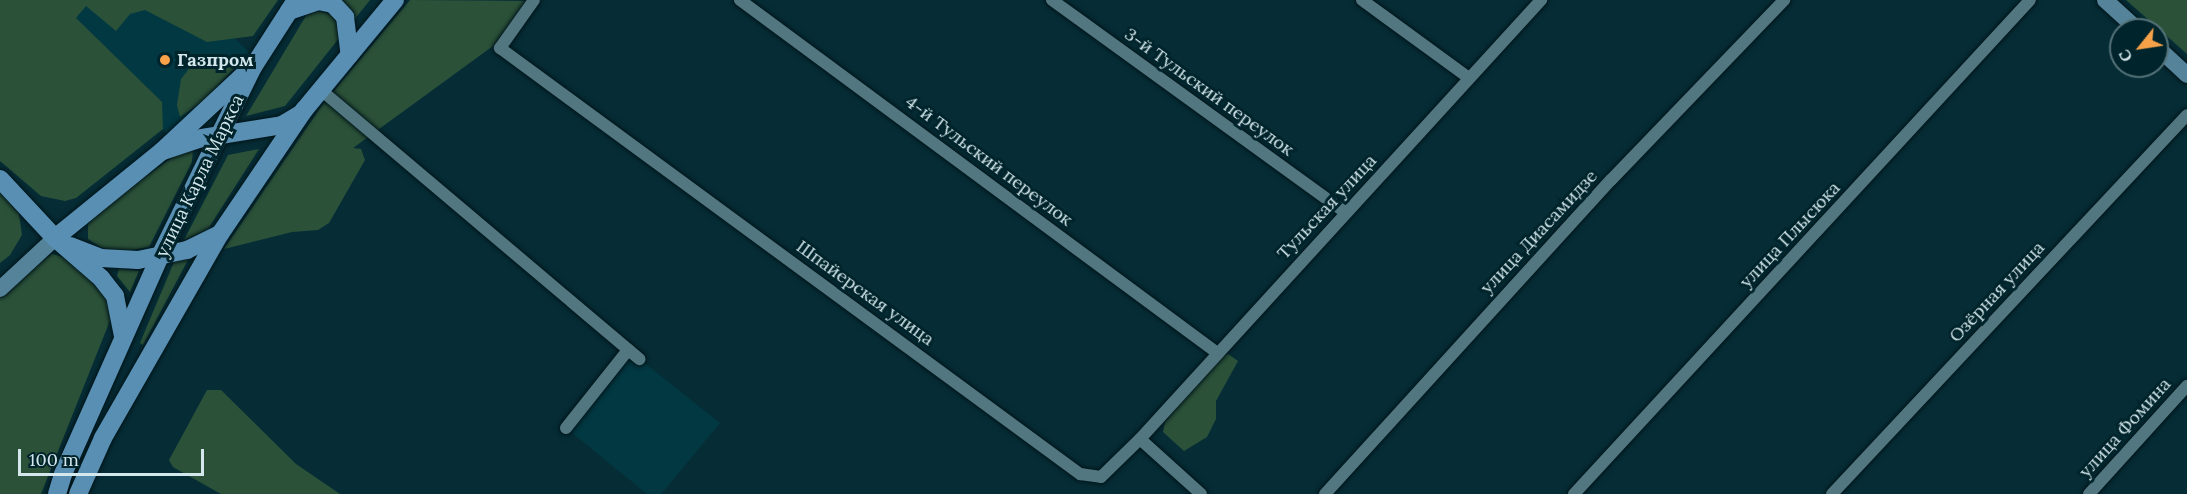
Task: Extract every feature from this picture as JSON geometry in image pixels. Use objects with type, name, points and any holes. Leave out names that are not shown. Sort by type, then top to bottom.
[{"type":"main road","points":[[78,494],[103,438],[220,234],[304,110],[395,0]]},
{"type":"main road","points":[[2104,0],[2124,18]]},
{"type":"main road","points":[[253,67],[293,6],[318,2],[333,4],[345,17],[350,55]]},
{"type":"main road","points":[[2169,58],[2187,75]]},
{"type":"main road","name":"улица Карла Маркса","points":[[57,494],[123,336],[253,67]]},
{"type":"main road","name":"улица Карла Маркса","points":[[0,289],[55,238],[162,151],[253,67]]},
{"type":"main road","points":[[162,151],[185,142],[282,125],[304,110]]},
{"type":"main road","points":[[0,179],[55,238],[101,278],[115,297],[123,336]]},
{"type":"main road","points":[[55,238],[101,258],[138,260],[202,245],[220,234]]},
{"type":"street","name":"Шпайерская улица","points":[[534,0],[500,48],[1080,474],[1101,477],[1140,439]]},
{"type":"street","name":"4-й Тульский переулок","points":[[740,0],[1216,352]]},
{"type":"street","name":"3-й Тульский переулок","points":[[1052,0],[1346,213]]},
{"type":"street","points":[[1362,0],[1468,78]]},
{"type":"street","name":"Тульская улица","points":[[1140,439],[1216,352],[1541,0]]},
{"type":"street","name":"улица Диасамидзе","points":[[1326,494],[1611,180],[1784,0]]},
{"type":"street","name":"улица Плысюка","points":[[1574,494],[2030,0]]},
{"type":"street","points":[[321,90],[639,359]]},
{"type":"street","name":"Озёрная улица","points":[[1832,494],[2187,115]]},
{"type":"street","points":[[566,428],[628,350]]},
{"type":"street","name":"улица Фомина","points":[[2089,494],[2187,386]]},
{"type":"street","points":[[1140,439],[1201,494]]},
{"type":"shaded area","points":[[83,0],[194,0],[250,53],[169,136],[59,24]]},
{"type":"shaded area","points":[[628,350],[720,423],[661,494],[647,494],[566,428]]},
{"type":"green space","points":[[0,0],[278,0],[253,36],[207,42],[145,10],[130,14],[116,31],[86,6],[76,18],[162,102],[163,129],[76,198],[65,201],[41,196],[0,161]]},
{"type":"green space","points":[[341,0],[370,0],[354,20]]},
{"type":"green space","points":[[410,0],[526,1],[493,46],[353,148],[361,149],[365,160],[329,223],[318,230],[292,232],[224,249],[323,104]]},
{"type":"green space","points":[[2126,0],[2187,0],[2187,54],[2169,38],[2169,18],[2146,18]]},
{"type":"green space","points":[[310,9],[334,15],[340,37],[285,106],[246,116]]},
{"type":"green space","points":[[208,54],[243,59],[203,101],[180,117],[177,105],[181,79],[195,61]]},
{"type":"green space","points":[[186,148],[193,149],[192,162],[149,247],[125,251],[102,248],[88,239],[88,224],[106,204]]},
{"type":"green space","points":[[259,149],[208,229],[184,240],[228,155]]},
{"type":"green space","points":[[0,187],[18,207],[22,235],[10,255],[0,263]]},
{"type":"green space","points":[[52,254],[67,258],[86,275],[110,303],[113,313],[41,494],[0,494],[0,293]]},
{"type":"green space","points":[[189,258],[143,345],[140,343],[174,262]]},
{"type":"green space","points":[[119,269],[139,271],[130,292],[117,276]]},
{"type":"green space","points":[[1228,354],[1238,361],[1216,401],[1216,419],[1207,437],[1184,451],[1163,432],[1165,422],[1217,359]]},
{"type":"green space","points":[[207,390],[221,390],[296,464],[340,494],[221,494],[173,467],[169,460]]},
{"type":"place","name":"Газпром","points":[[165,60]]}]
